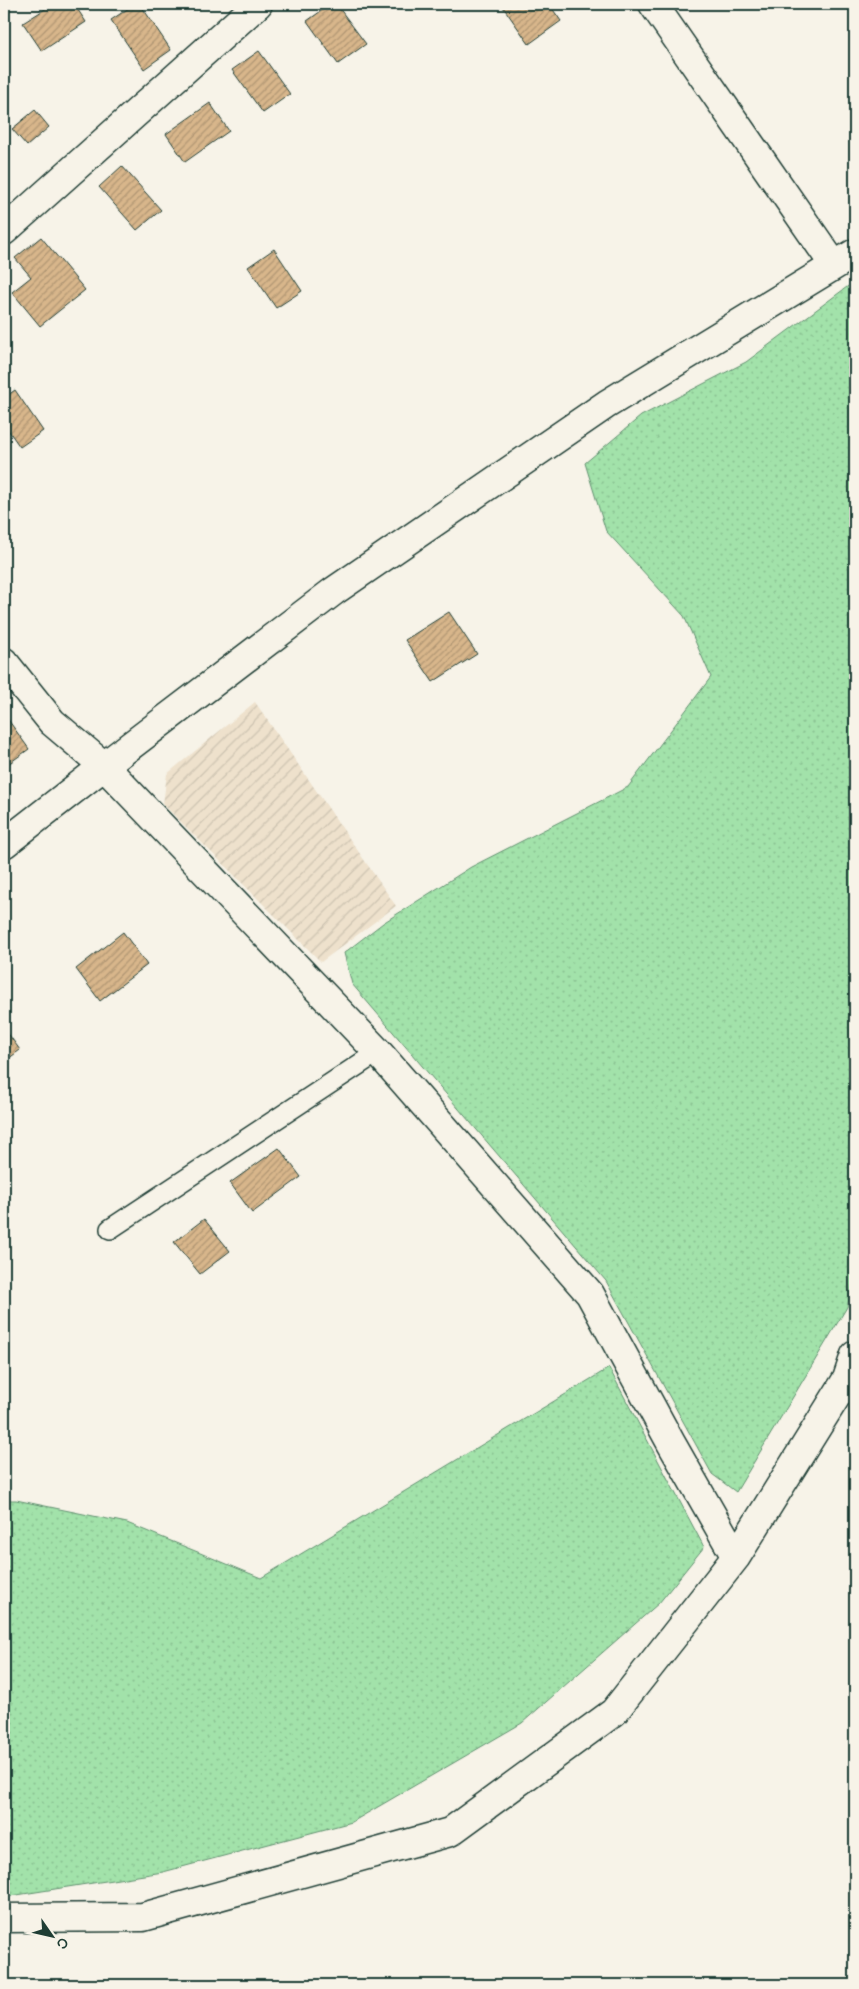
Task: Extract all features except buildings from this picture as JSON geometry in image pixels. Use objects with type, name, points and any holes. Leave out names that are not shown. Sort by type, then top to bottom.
[{"type":"street","points":[[4,231],[258,4]]},
{"type":"street","points":[[4,844],[342,585],[607,404],[844,259],[653,4]]},
{"type":"street","points":[[4,662],[52,722],[104,766],[378,1052],[590,1294],[736,1557]]},
{"type":"street","points":[[4,1918],[143,1917],[450,1832],[614,1712],[736,1557],[847,1379],[855,1355]]},
{"type":"lane","points":[[110,1228],[378,1052]]},
{"type":"shaded area","points":[[255,702],[396,906],[321,962],[163,804],[167,774]]},
{"type":"green space","points":[[855,281],[855,1274],[847,1307],[736,1492],[712,1474],[606,1281],[352,984],[344,953],[383,923],[471,867],[628,787],[711,677],[684,616],[606,531],[585,463],[641,416],[746,362]]},
{"type":"green space","points":[[609,1368],[704,1547],[659,1603],[522,1723],[352,1822],[163,1872],[4,1897],[4,1500],[16,1500],[127,1523],[261,1578]]}]
